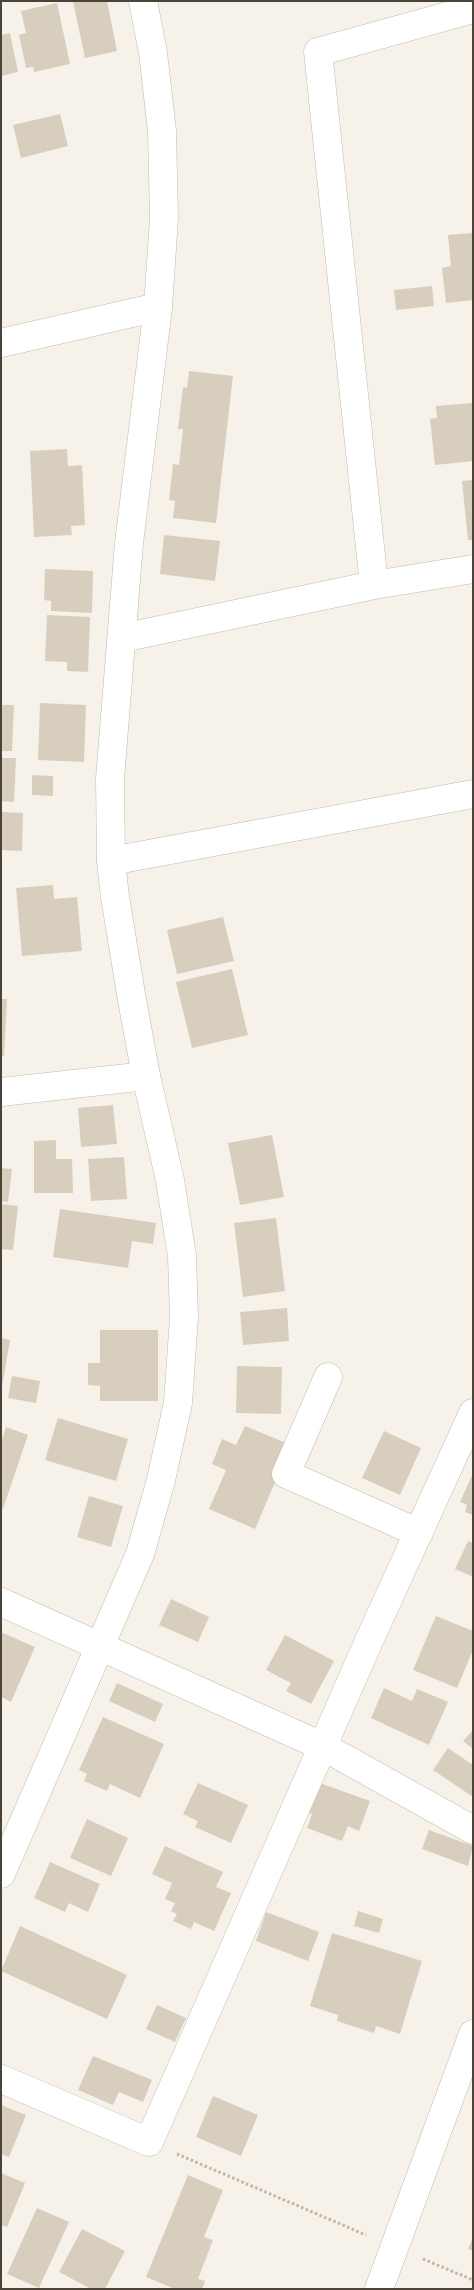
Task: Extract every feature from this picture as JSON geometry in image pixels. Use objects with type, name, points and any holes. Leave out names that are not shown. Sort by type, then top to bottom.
[{"type":"street","points":[[1,1874],[7,1846],[101,1647],[140,1554],[161,1480],[178,1403],[184,1317],[182,1256],[170,1180],[146,1076],[115,897],[111,861],[110,778],[129,543],[158,307],[164,218],[162,132],[153,53],[143,1]]},
{"type":"street","points":[[374,585],[318,52],[473,9]]},
{"type":"street","points":[[1,343],[158,307]]},
{"type":"street","points":[[122,638],[374,585],[473,569]]},
{"type":"street","points":[[111,861],[473,794]]},
{"type":"street","points":[[1,1092],[146,1076]]},
{"type":"street","points":[[328,1378],[286,1474],[419,1533]]},
{"type":"street","points":[[1,2079],[149,2142],[324,1747],[368,1643],[473,1413]]},
{"type":"street","points":[[1,1602],[324,1747],[473,1830]]},
{"type":"street","points":[[379,2289],[473,2034]]},
{"type":"path","points":[[149,2142],[473,2280]]},
{"type":"building","points":[[107,1],[117,51],[85,58],[73,2]]},
{"type":"building","points":[[57,3],[70,64],[34,72],[33,67],[26,68],[19,35],[26,33],[21,11]]},
{"type":"building","points":[[10,33],[18,72],[1,76],[1,35]]},
{"type":"building","points":[[60,114],[68,146],[21,158],[13,125]]},
{"type":"building","points":[[473,233],[473,300],[446,303],[442,268],[451,266],[448,235]]},
{"type":"building","points":[[432,286],[434,306],[396,310],[394,290]]},
{"type":"building","points":[[189,371],[233,376],[216,523],[173,518],[175,501],[169,500],[173,464],[179,465],[183,429],[178,429],[183,387],[187,388]]},
{"type":"building","points":[[473,403],[473,461],[435,465],[430,419],[437,418],[436,406]]},
{"type":"building","points":[[67,449],[68,466],[82,465],[85,525],[71,526],[72,535],[34,537],[30,451]]},
{"type":"building","points":[[473,480],[473,540],[468,540],[462,481]]},
{"type":"building","points":[[164,535],[220,541],[215,581],[160,574]]},
{"type":"building","points":[[45,569],[93,571],[92,613],[51,611],[51,601],[44,600]]},
{"type":"building","points":[[47,615],[90,617],[88,672],[67,671],[67,662],[45,661]]},
{"type":"building","points":[[40,703],[86,705],[84,762],[38,760]]},
{"type":"building","points":[[1,705],[14,705],[12,751],[1,751]]},
{"type":"building","points":[[1,758],[16,758],[14,802],[1,801]]},
{"type":"building","points":[[32,775],[53,776],[53,796],[32,795]]},
{"type":"building","points":[[1,812],[23,813],[22,851],[1,850]]},
{"type":"building","points":[[53,885],[54,899],[77,897],[82,951],[22,956],[16,888]]},
{"type":"building","points":[[223,917],[234,961],[177,974],[167,930]]},
{"type":"building","points":[[232,969],[248,1035],[192,1048],[176,982]]},
{"type":"building","points":[[1,999],[7,999],[4,1056],[1,1056]]},
{"type":"building","points":[[113,1105],[117,1144],[81,1147],[78,1108]]},
{"type":"building","points":[[272,1135],[284,1197],[240,1205],[228,1143]]},
{"type":"building","points":[[56,1140],[56,1159],[72,1159],[73,1193],[34,1193],[34,1141]]},
{"type":"building","points":[[124,1157],[127,1199],[91,1201],[88,1159]]},
{"type":"building","points":[[1,1168],[12,1169],[8,1202],[1,1201]]},
{"type":"building","points":[[1,1204],[18,1206],[13,1250],[1,1249]]},
{"type":"building","points":[[60,1209],[156,1223],[153,1244],[132,1241],[128,1268],[53,1257]]},
{"type":"building","points":[[276,1218],[285,1291],[243,1297],[234,1223]]},
{"type":"building","points":[[287,1308],[289,1341],[243,1345],[240,1312]]},
{"type":"building","points":[[100,1330],[158,1330],[158,1401],[100,1401],[100,1386],[88,1385],[88,1363],[100,1363]]},
{"type":"building","points":[[1,1338],[10,1340],[2,1387],[1,1387]]},
{"type":"building","points":[[237,1366],[282,1367],[281,1414],[236,1413]]},
{"type":"building","points":[[12,1376],[40,1381],[36,1403],[8,1398]]},
{"type":"building","points":[[58,1418],[128,1439],[116,1481],[45,1460]]},
{"type":"building","points":[[245,1426],[291,1445],[255,1529],[209,1509],[226,1470],[212,1464],[222,1439],[236,1445]]},
{"type":"building","points":[[6,1427],[28,1435],[3,1509],[1,1508],[1,1442]]},
{"type":"building","points":[[384,1431],[421,1448],[400,1495],[362,1478]]},
{"type":"building","points":[[473,1473],[473,1515],[465,1512],[467,1505],[460,1502]]},
{"type":"building","points":[[89,1496],[123,1506],[111,1547],[77,1537]]},
{"type":"building","points":[[468,1541],[473,1543],[473,1577],[455,1569]]},
{"type":"building","points":[[171,1599],[209,1617],[198,1642],[159,1625]]},
{"type":"building","points":[[436,1616],[473,1631],[473,1650],[457,1688],[413,1670]]},
{"type":"building","points":[[1,1632],[35,1647],[11,1702],[1,1697]]},
{"type":"building","points":[[285,1635],[334,1661],[311,1704],[286,1691],[291,1683],[266,1670]]},
{"type":"building","points":[[117,1683],[163,1704],[155,1722],[109,1701]]},
{"type":"building","points":[[384,1688],[412,1701],[417,1689],[448,1702],[429,1745],[371,1718]]},
{"type":"building","points":[[103,1717],[164,1744],[140,1798],[110,1784],[107,1791],[84,1781],[87,1774],[79,1770]]},
{"type":"building","points":[[473,1730],[473,1749],[463,1741]]},
{"type":"building","points":[[448,1748],[473,1765],[473,1797],[433,1770]]},
{"type":"building","points":[[317,1782],[370,1801],[359,1831],[348,1826],[342,1841],[307,1828],[312,1814],[306,1811]]},
{"type":"building","points":[[198,1783],[248,1805],[231,1843],[195,1827],[198,1821],[183,1814]]},
{"type":"building","points":[[87,1819],[128,1838],[111,1876],[70,1858]]},
{"type":"building","points":[[429,1830],[473,1846],[468,1866],[422,1849]]},
{"type":"building","points":[[165,1846],[223,1872],[216,1887],[231,1893],[214,1931],[194,1922],[191,1929],[173,1921],[177,1914],[171,1911],[175,1903],[165,1899],[172,1883],[152,1874]]},
{"type":"building","points":[[50,1862],[100,1884],[88,1912],[69,1903],[65,1912],[34,1898]]},
{"type":"building","points":[[358,1911],[383,1919],[379,1933],[354,1926]]},
{"type":"building","points":[[266,1912],[319,1932],[308,1961],[256,1941]]},
{"type":"building","points":[[20,1926],[127,1975],[107,2019],[1,1971]]},
{"type":"building","points":[[332,1933],[422,1961],[400,2034],[376,2026],[374,2033],[337,2021],[338,2015],[310,2006]]},
{"type":"building","points":[[157,2005],[186,2018],[175,2042],[146,2029]]},
{"type":"building","points":[[93,2056],[152,2080],[143,2102],[119,2092],[113,2105],[78,2090]]},
{"type":"building","points":[[213,2096],[258,2115],[241,2156],[196,2137]]},
{"type":"building","points":[[1,2105],[26,2115],[9,2157],[1,2154]]},
{"type":"building","points":[[1,2173],[25,2183],[7,2227],[1,2225]]},
{"type":"building","points":[[188,2175],[223,2190],[204,2237],[213,2240],[198,2279],[205,2281],[202,2289],[175,2289],[146,2277]]},
{"type":"building","points":[[37,2208],[69,2222],[39,2288],[7,2274]]},
{"type":"building","points":[[82,2229],[125,2251],[105,2289],[91,2289],[59,2272]]},
{"type":"building","points":[[473,2237],[473,2251],[468,2249]]}]
